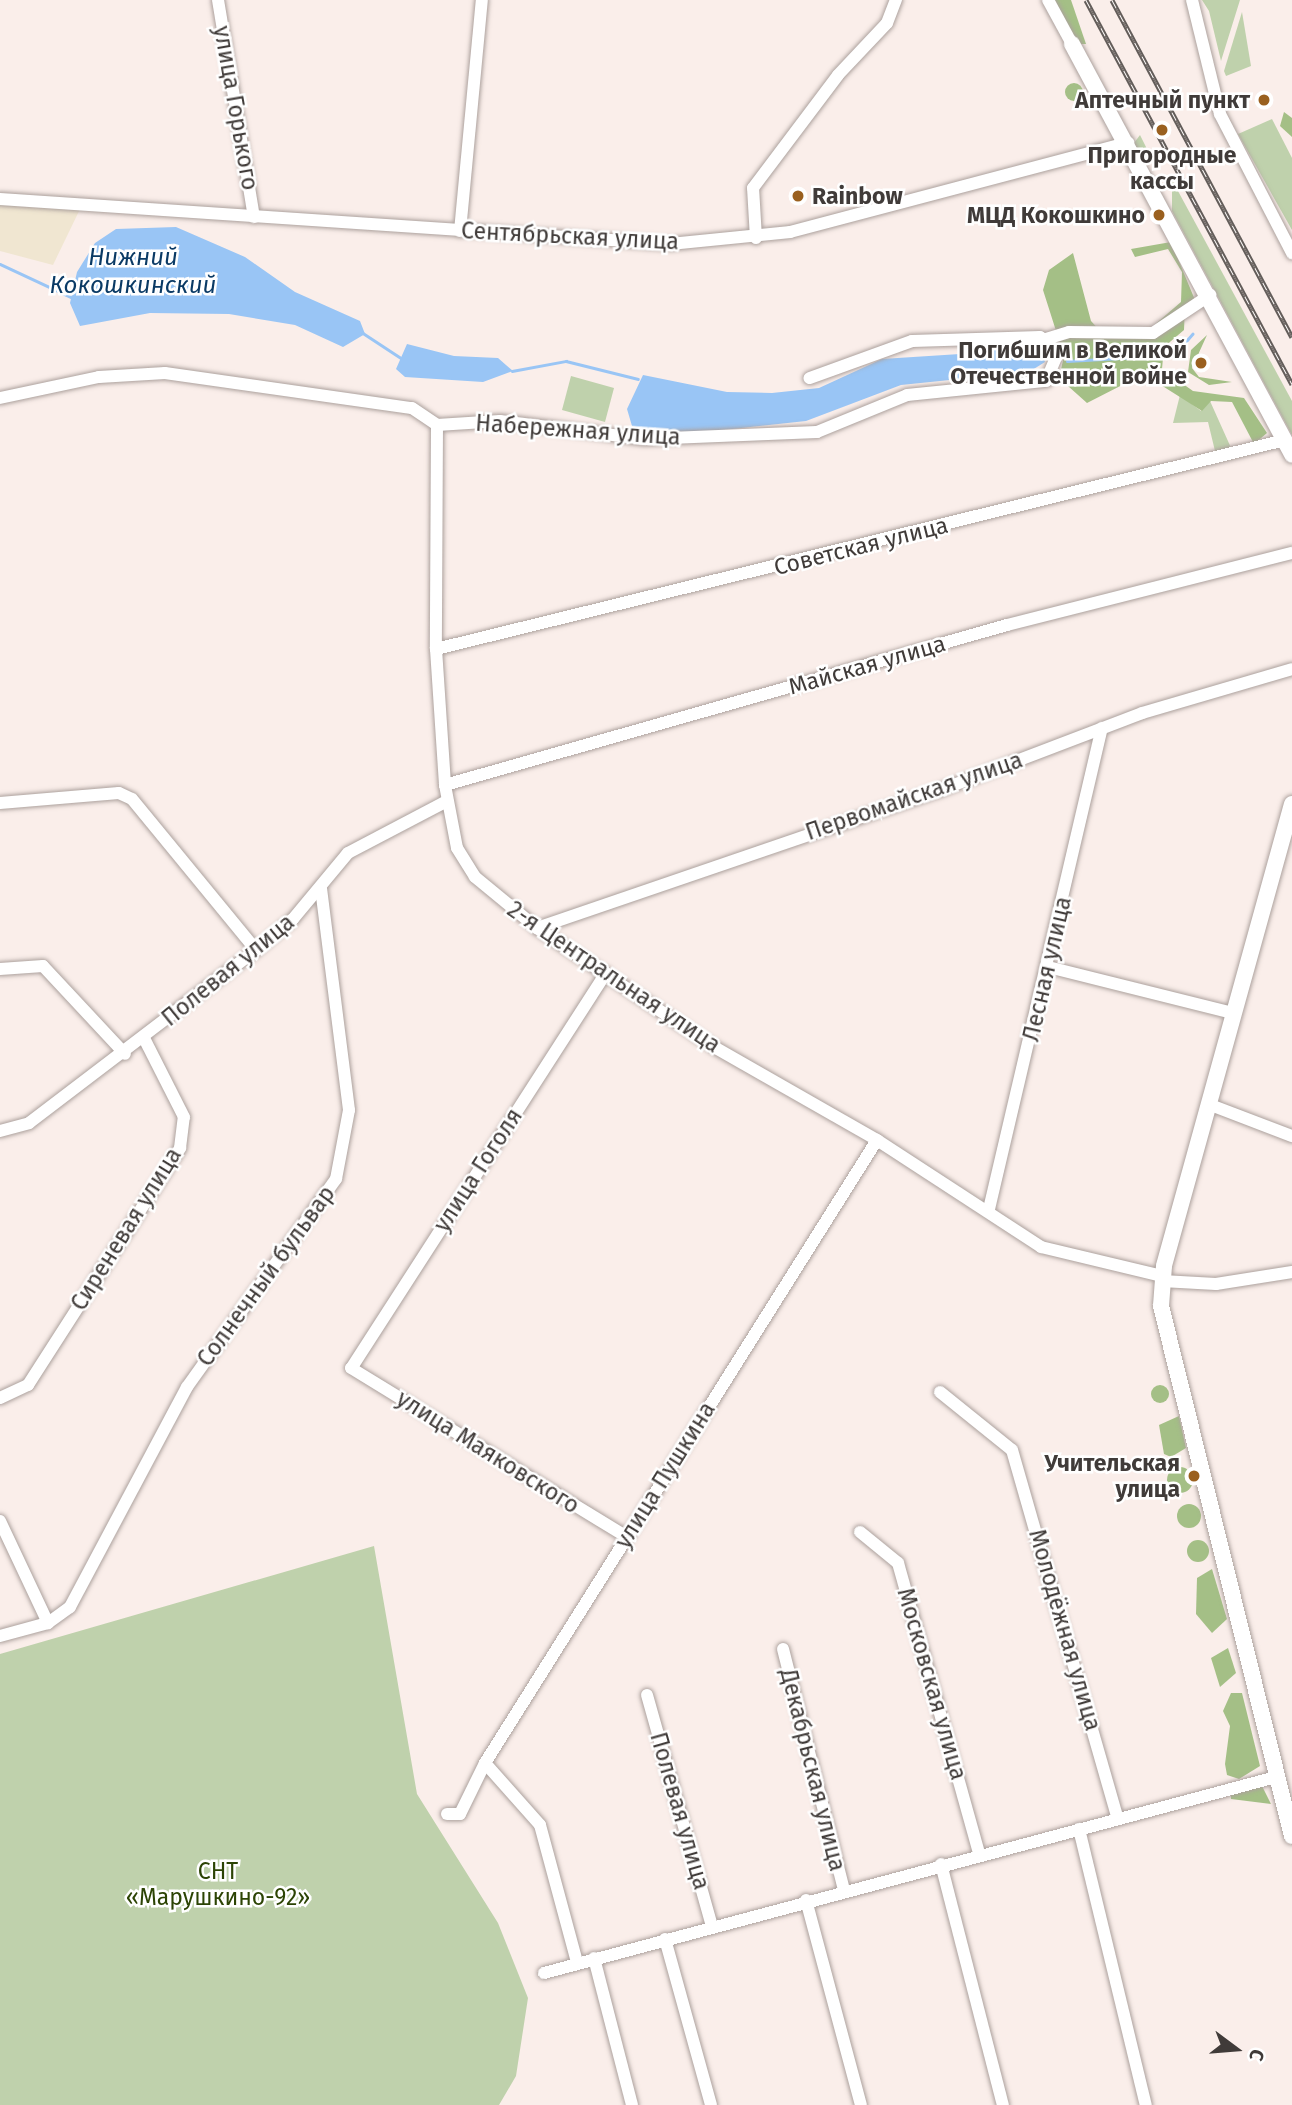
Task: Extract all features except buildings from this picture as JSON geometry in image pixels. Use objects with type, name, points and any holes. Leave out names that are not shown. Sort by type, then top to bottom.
[{"type":"street","name":"улица Горького","points":[[218,0],[254,217]]},
{"type":"street","points":[[460,231],[482,0]]},
{"type":"street","points":[[756,238],[753,188],[838,75],[887,23],[896,0]]},
{"type":"street","points":[[1048,0],[1210,295],[1288,448]]},
{"type":"street","points":[[1192,0],[1220,114],[1288,240],[1292,253]]},
{"type":"street","name":"Сентябрьская улица","points":[[0,199],[670,244],[756,238],[1000,181],[1128,143]]},
{"type":"street","points":[[810,377],[907,342],[1049,342],[1069,332],[1153,333],[1210,295]]},
{"type":"street","name":"Набережная улица","points":[[437,425],[500,421],[645,439],[817,432],[917,392],[1046,381],[1058,364],[1049,342]]},
{"type":"street","points":[[0,398],[99,377],[165,373],[412,408],[437,425]]},
{"type":"street","name":"2-я Центральная улица","points":[[437,425],[436,649],[445,785],[464,863],[486,890],[537,928],[714,1047],[877,1140],[989,1209],[1041,1247],[1162,1278]]},
{"type":"street","name":"Советская улица","points":[[436,649],[1288,448]]},
{"type":"street","name":"Майская улица","points":[[445,785],[1007,625],[1292,553]]},
{"type":"street","name":"Первомайская улица","points":[[537,928],[1102,728],[1292,669]]},
{"type":"street","name":"Лесная улица","points":[[989,1209],[1102,728]]},
{"type":"street","points":[[0,803],[120,793],[132,799],[256,950]]},
{"type":"street","name":"Полевая улица","points":[[0,1131],[29,1123],[124,1054],[256,950],[321,889],[348,853],[447,802]]},
{"type":"street","points":[[1292,804],[1162,1278],[1164,1329],[1292,1836]]},
{"type":"street","name":"Солнечный бульвар","points":[[48,1623],[70,1607],[187,1387],[336,1179],[349,1110],[321,889]]},
{"type":"street","points":[[0,969],[43,966],[124,1054]]},
{"type":"street","points":[[1048,967],[1233,1013]]},
{"type":"street","name":"улица Гоголя","points":[[351,1368],[606,973]]},
{"type":"street","name":"Сиреневая улица","points":[[0,1398],[28,1385],[180,1147],[179,1104],[144,1038]]},
{"type":"street","points":[[1208,1104],[1292,1136]]},
{"type":"street","name":"улица Пушкина","points":[[454,1814],[625,1536],[877,1140]]},
{"type":"street","points":[[1162,1278],[1216,1284],[1292,1272]]},
{"type":"street","name":"улица Маяковского","points":[[351,1368],[625,1536]]},
{"type":"street","name":"Молодёжная улица","points":[[940,1392],[1012,1450],[1118,1819]]},
{"type":"street","points":[[0,1521],[48,1623],[0,1636]]},
{"type":"street","name":"Московская улица","points":[[860,1532],[898,1563],[979,1853]]},
{"type":"street","name":"Декабрьская улица","points":[[783,1649],[844,1890]]},
{"type":"street","name":"Полевая улица","points":[[647,1695],[712,1926]]},
{"type":"street","points":[[485,1763],[540,1825],[577,1962]]},
{"type":"street","points":[[544,1973],[979,1853],[1276,1777]]},
{"type":"street","points":[[1079,1829],[1146,2105]]},
{"type":"street","points":[[942,1864],[1003,2105]]},
{"type":"street","name":"Декабрьская улица","points":[[806,1900],[861,2105]]},
{"type":"street","points":[[665,1939],[711,2105]]},
{"type":"street","points":[[594,1958],[632,2105]]},
{"type":"shaded area","points":[[0,203],[81,207],[53,265],[0,251]]},
{"type":"green space","points":[[1054,0],[1071,0],[1086,44],[1078,44]]},
{"type":"green space","points":[[1202,0],[1240,0],[1221,61],[1209,11]]},
{"type":"green space","points":[[1242,12],[1251,66],[1226,76],[1224,71]]},
{"type":"green space","points":[[1074,83],[1080,86],[1083,92],[1080,98],[1074,101],[1068,98],[1065,92],[1068,86]]},
{"type":"green space","points":[[1284,112],[1292,118],[1292,137],[1280,126]]},
{"type":"green space","points":[[1272,119],[1292,158],[1292,230],[1238,134]]},
{"type":"green space","points":[[1140,135],[1151,157],[1142,161],[1134,143]]},
{"type":"green space","points":[[1172,180],[1292,401],[1292,435],[1172,211]]},
{"type":"green space","points":[[1171,242],[1195,300],[1185,305],[1184,330],[1164,347],[1162,369],[1193,391],[1244,398],[1267,433],[1254,444],[1232,402],[1211,401],[1202,411],[1153,380],[1130,381],[1087,403],[1059,378],[1064,356],[1043,290],[1049,270],[1073,253],[1091,321],[1101,332],[1152,327],[1181,302],[1182,272],[1168,249],[1135,257],[1131,249]]},
{"type":"green space","points":[[1207,335],[1192,368],[1199,377],[1232,382],[1209,385],[1188,372],[1191,350]]},
{"type":"green space","points":[[571,376],[614,388],[605,422],[562,410]]},
{"type":"green space","points":[[1180,395],[1201,411],[1210,401],[1232,450],[1215,451],[1208,422],[1173,423]]},
{"type":"green space","points":[[1156,1385],[1164,1385],[1169,1394],[1167,1401],[1156,1403],[1151,1398],[1151,1390]]},
{"type":"green space","points":[[1179,1416],[1186,1448],[1171,1457],[1164,1454],[1159,1425]]},
{"type":"green space","points":[[1180,1467],[1189,1471],[1193,1480],[1189,1489],[1180,1493],[1171,1489],[1167,1480],[1171,1471]]},
{"type":"green space","points":[[1189,1504],[1198,1507],[1201,1516],[1198,1525],[1189,1528],[1180,1525],[1177,1516],[1180,1507]]},
{"type":"green space","points":[[1198,1540],[1206,1543],[1209,1551],[1206,1559],[1198,1562],[1190,1559],[1187,1551],[1190,1543]]},
{"type":"green space","name":"СНТ «Марушкино-92»","points":[[374,1546],[417,1794],[498,1923],[528,1998],[516,2076],[499,2105],[0,2105],[0,1654]]},
{"type":"green space","points":[[1212,1569],[1227,1619],[1212,1633],[1196,1614],[1197,1578]]},
{"type":"green space","points":[[1228,1648],[1236,1673],[1220,1687],[1211,1658]]},
{"type":"green space","points":[[1231,1693],[1242,1693],[1260,1766],[1239,1779],[1227,1775],[1225,1764],[1230,1726],[1223,1711]]},
{"type":"green space","points":[[1262,1786],[1271,1804],[1231,1799],[1231,1794]]},
{"type":"water","name":"Нижний Кокошкинский","points":[[176,227],[245,257],[295,292],[360,321],[365,334],[343,347],[295,325],[229,314],[150,313],[80,326],[70,303],[77,272],[95,243],[116,229]]},
{"type":"water","points":[[1001,342],[1042,351],[1045,362],[1029,372],[901,385],[806,421],[696,433],[650,430],[632,426],[627,409],[643,375],[727,392],[772,393],[819,388],[882,359],[960,354]]},
{"type":"water","points":[[407,344],[454,356],[498,358],[513,371],[483,382],[405,377],[396,369]]},
{"type":"waterway","points":[[0,264],[71,297]]},
{"type":"waterway","points":[[363,333],[401,358]]},
{"type":"waterway","points":[[1067,361],[1174,355],[1192,334]]},
{"type":"waterway","points":[[512,371],[566,361],[638,379]]},
{"type":"railway","points":[[1086,0],[1292,384]]},
{"type":"railway","points":[[1112,0],[1292,337]]},
{"type":"place","name":"Аптечный пункт","points":[[1264,100]]},
{"type":"place","name":"Пригородные кассы","points":[[1162,130]]},
{"type":"place","name":"Rainbow","points":[[798,196]]},
{"type":"place","name":"МЦД Кокошкино","points":[[1159,215]]},
{"type":"place","name":"Погибшим в Великой Отечественной войне","points":[[1201,363]]},
{"type":"place","name":"Учительская улица","points":[[1194,1476]]}]
